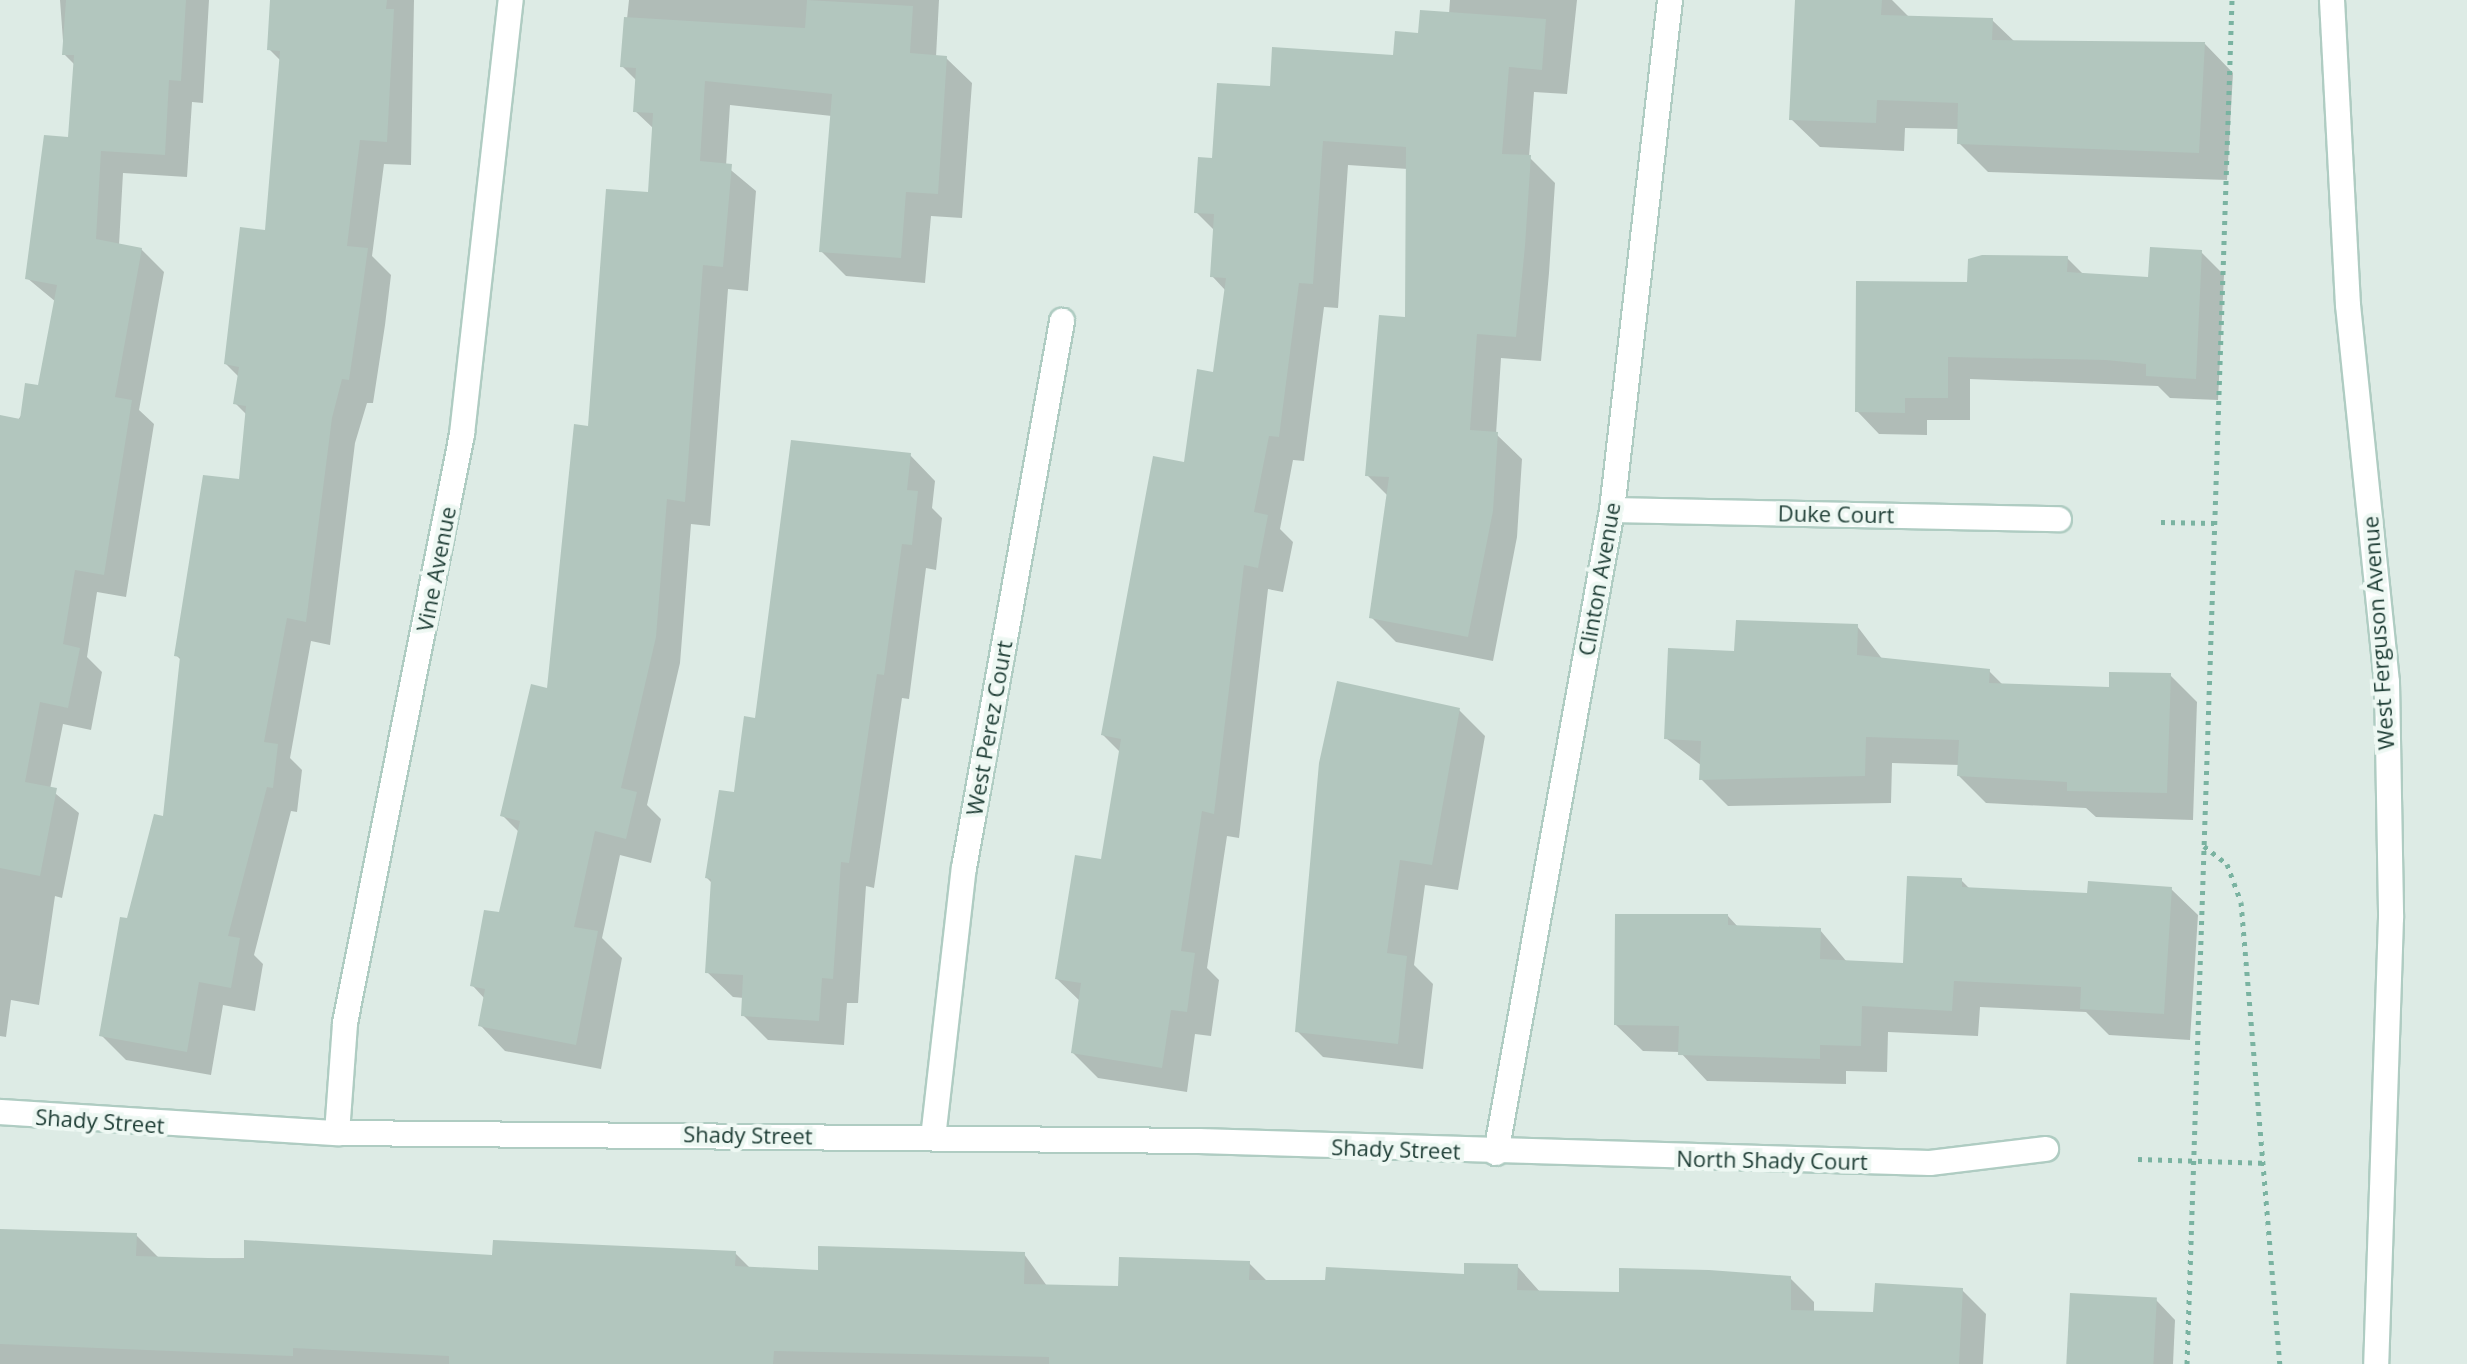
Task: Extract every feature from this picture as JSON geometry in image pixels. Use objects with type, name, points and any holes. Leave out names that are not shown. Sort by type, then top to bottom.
[{"type":"street","name":"Vine Avenue","points":[[337,1133],[353,976],[462,434],[511,0]]},
{"type":"street","name":"Clinton Avenue","points":[[1496,1153],[1612,510],[1670,0]]},
{"type":"street","name":"West Ferguson Avenue","points":[[2332,0],[2348,305],[2387,682],[2391,918],[2376,1364]]},
{"type":"street","name":"West Perez Court","points":[[933,1138],[964,868],[1062,321]]},
{"type":"street","name":"Duke Court","points":[[1612,510],[2059,519]]},
{"type":"street","name":"Shady Street","points":[[0,1112],[337,1133],[933,1138],[1496,1153]]},
{"type":"street","name":"North Shady Court","points":[[1496,1153],[1930,1163],[2046,1149]]},
{"type":"path","points":[[2187,1364],[2232,0]]},
{"type":"path","points":[[2161,522],[2214,523]]},
{"type":"path","points":[[2204,846],[2227,864],[2241,902],[2268,1163],[2280,1364]]},
{"type":"path","points":[[2138,1159],[2268,1163]]},
{"type":"building","points":[[66,0],[186,0],[181,81],[169,80],[165,155],[101,151],[96,239],[142,248],[115,397],[132,400],[104,575],[75,570],[63,644],[80,648],[68,708],[40,702],[25,782],[57,788],[40,876],[0,868],[0,415],[20,419],[25,383],[38,385],[57,285],[25,279],[44,135],[68,137],[74,55],[62,55]]},
{"type":"building","points":[[270,0],[387,0],[386,9],[394,9],[387,142],[360,140],[347,246],[368,248],[349,380],[342,379],[332,418],[306,622],[287,618],[264,742],[278,744],[273,788],[267,787],[228,936],[240,938],[231,988],[199,982],[187,1052],[99,1036],[120,917],[127,918],[154,814],[163,816],[180,657],[174,656],[203,475],[239,479],[246,406],[233,404],[239,367],[224,364],[240,227],[265,230],[280,51],[267,50]]},
{"type":"building","points":[[807,0],[913,6],[910,53],[947,56],[938,194],[906,192],[901,258],[819,252],[832,94],[705,81],[700,161],[732,164],[723,267],[703,265],[685,502],[667,499],[656,637],[621,788],[637,792],[626,839],[595,831],[574,927],[598,931],[576,1045],[478,1026],[485,989],[470,986],[484,910],[499,912],[520,821],[500,816],[531,684],[547,688],[574,424],[588,426],[606,189],[648,192],[653,113],[633,112],[636,68],[620,67],[624,17],[805,28]]},
{"type":"building","points":[[1795,0],[1882,0],[1881,15],[1993,18],[1992,40],[2205,42],[2199,153],[1957,144],[1958,103],[1877,100],[1876,123],[1789,120]]},
{"type":"building","points":[[1420,10],[1546,19],[1542,70],[1509,67],[1502,154],[1531,155],[1525,246],[1516,337],[1477,334],[1470,430],[1498,432],[1493,511],[1468,637],[1369,618],[1389,477],[1365,476],[1379,315],[1405,317],[1406,147],[1323,141],[1313,284],[1299,283],[1279,437],[1269,436],[1254,512],[1268,515],[1258,568],[1244,565],[1214,814],[1202,811],[1181,951],[1195,953],[1187,1012],[1171,1010],[1162,1068],[1071,1053],[1081,983],[1055,979],[1075,855],[1101,859],[1121,739],[1101,735],[1153,456],[1184,462],[1197,369],[1213,372],[1226,278],[1210,277],[1214,214],[1194,213],[1198,157],[1212,158],[1217,83],[1270,86],[1272,47],[1393,55],[1395,31],[1418,33]]},
{"type":"building","points":[[2150,247],[2202,250],[2196,379],[2146,376],[2146,364],[2106,360],[1948,357],[1948,398],[1905,398],[1905,413],[1855,412],[1856,281],[1967,282],[1968,259],[1982,255],[2068,256],[2067,272],[2148,277]]},
{"type":"building","points":[[791,440],[911,453],[907,490],[918,491],[912,545],[902,544],[884,675],[877,674],[849,863],[841,862],[833,979],[822,978],[819,1021],[741,1016],[743,975],[705,973],[711,879],[705,878],[719,790],[734,792],[744,716],[755,718]]},
{"type":"building","points":[[1736,620],[1858,624],[1857,655],[1990,669],[1989,683],[2109,687],[2109,672],[2171,673],[2167,793],[2067,791],[2067,782],[1957,776],[1959,740],[1866,737],[1865,776],[1699,780],[1701,741],[1664,739],[1668,648],[1734,651]]},
{"type":"building","points":[[1337,681],[1460,708],[1432,865],[1400,860],[1387,953],[1407,956],[1398,1044],[1295,1032],[1319,763]]},
{"type":"building","points":[[1907,876],[1962,878],[1962,887],[2087,893],[2088,881],[2172,887],[2164,1014],[2080,1009],[2081,987],[1954,981],[1952,1011],[1862,1006],[1861,1046],[1820,1045],[1820,1059],[1678,1055],[1679,1026],[1614,1025],[1615,914],[1728,914],[1728,925],[1821,928],[1820,959],[1903,963]]},
{"type":"building","points":[[0,1229],[137,1233],[136,1256],[244,1259],[244,1240],[492,1255],[493,1240],[736,1251],[735,1266],[818,1270],[818,1246],[1025,1252],[1024,1284],[1118,1286],[1119,1257],[1250,1261],[1249,1280],[1325,1280],[1326,1267],[1464,1274],[1464,1263],[1518,1264],[1517,1290],[1619,1292],[1619,1268],[1709,1270],[1791,1276],[1791,1310],[1873,1312],[1875,1283],[1963,1288],[1959,1364],[1049,1364],[1049,1357],[774,1351],[773,1364],[449,1364],[449,1356],[293,1348],[293,1356],[0,1344]]},
{"type":"building","points":[[2070,1293],[2157,1298],[2153,1364],[2066,1364]]}]
